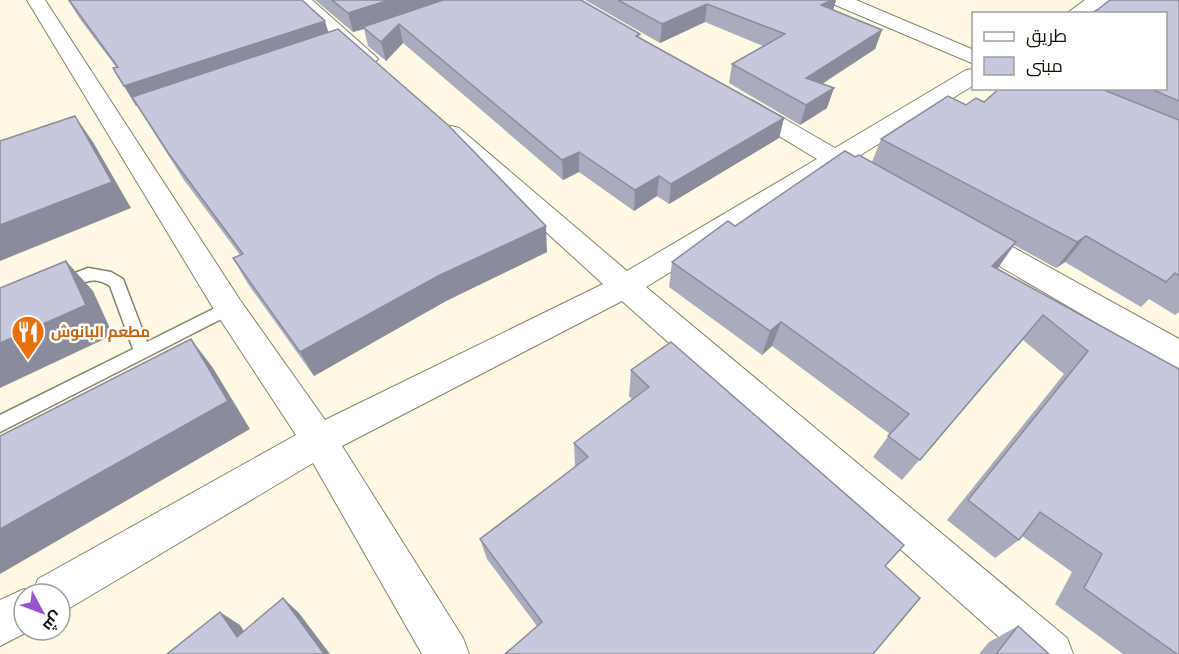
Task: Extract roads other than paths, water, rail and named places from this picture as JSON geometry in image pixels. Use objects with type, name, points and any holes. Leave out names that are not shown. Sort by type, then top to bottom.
[{"type":"street","points":[[36,0],[125,120],[229,308],[319,440],[447,654]]},
{"type":"street","points":[[301,0],[386,75]]},
{"type":"street","points":[[840,0],[972,57]]},
{"type":"street","points":[[1078,12],[1098,0]]},
{"type":"street","points":[[1103,0],[1136,12]]},
{"type":"street","points":[[72,582],[319,440],[625,286],[972,76]]},
{"type":"street","points":[[722,92],[877,183]]},
{"type":"street","points":[[430,114],[625,286],[1051,654]]},
{"type":"street","points":[[950,224],[1179,355]]},
{"type":"lane","points":[[44,290],[88,274],[106,276],[117,283],[142,352]]},
{"type":"lane","points":[[0,424],[229,308]]},
{"type":"place","name":"مطعم البانوش","points":[[28,361]]}]
